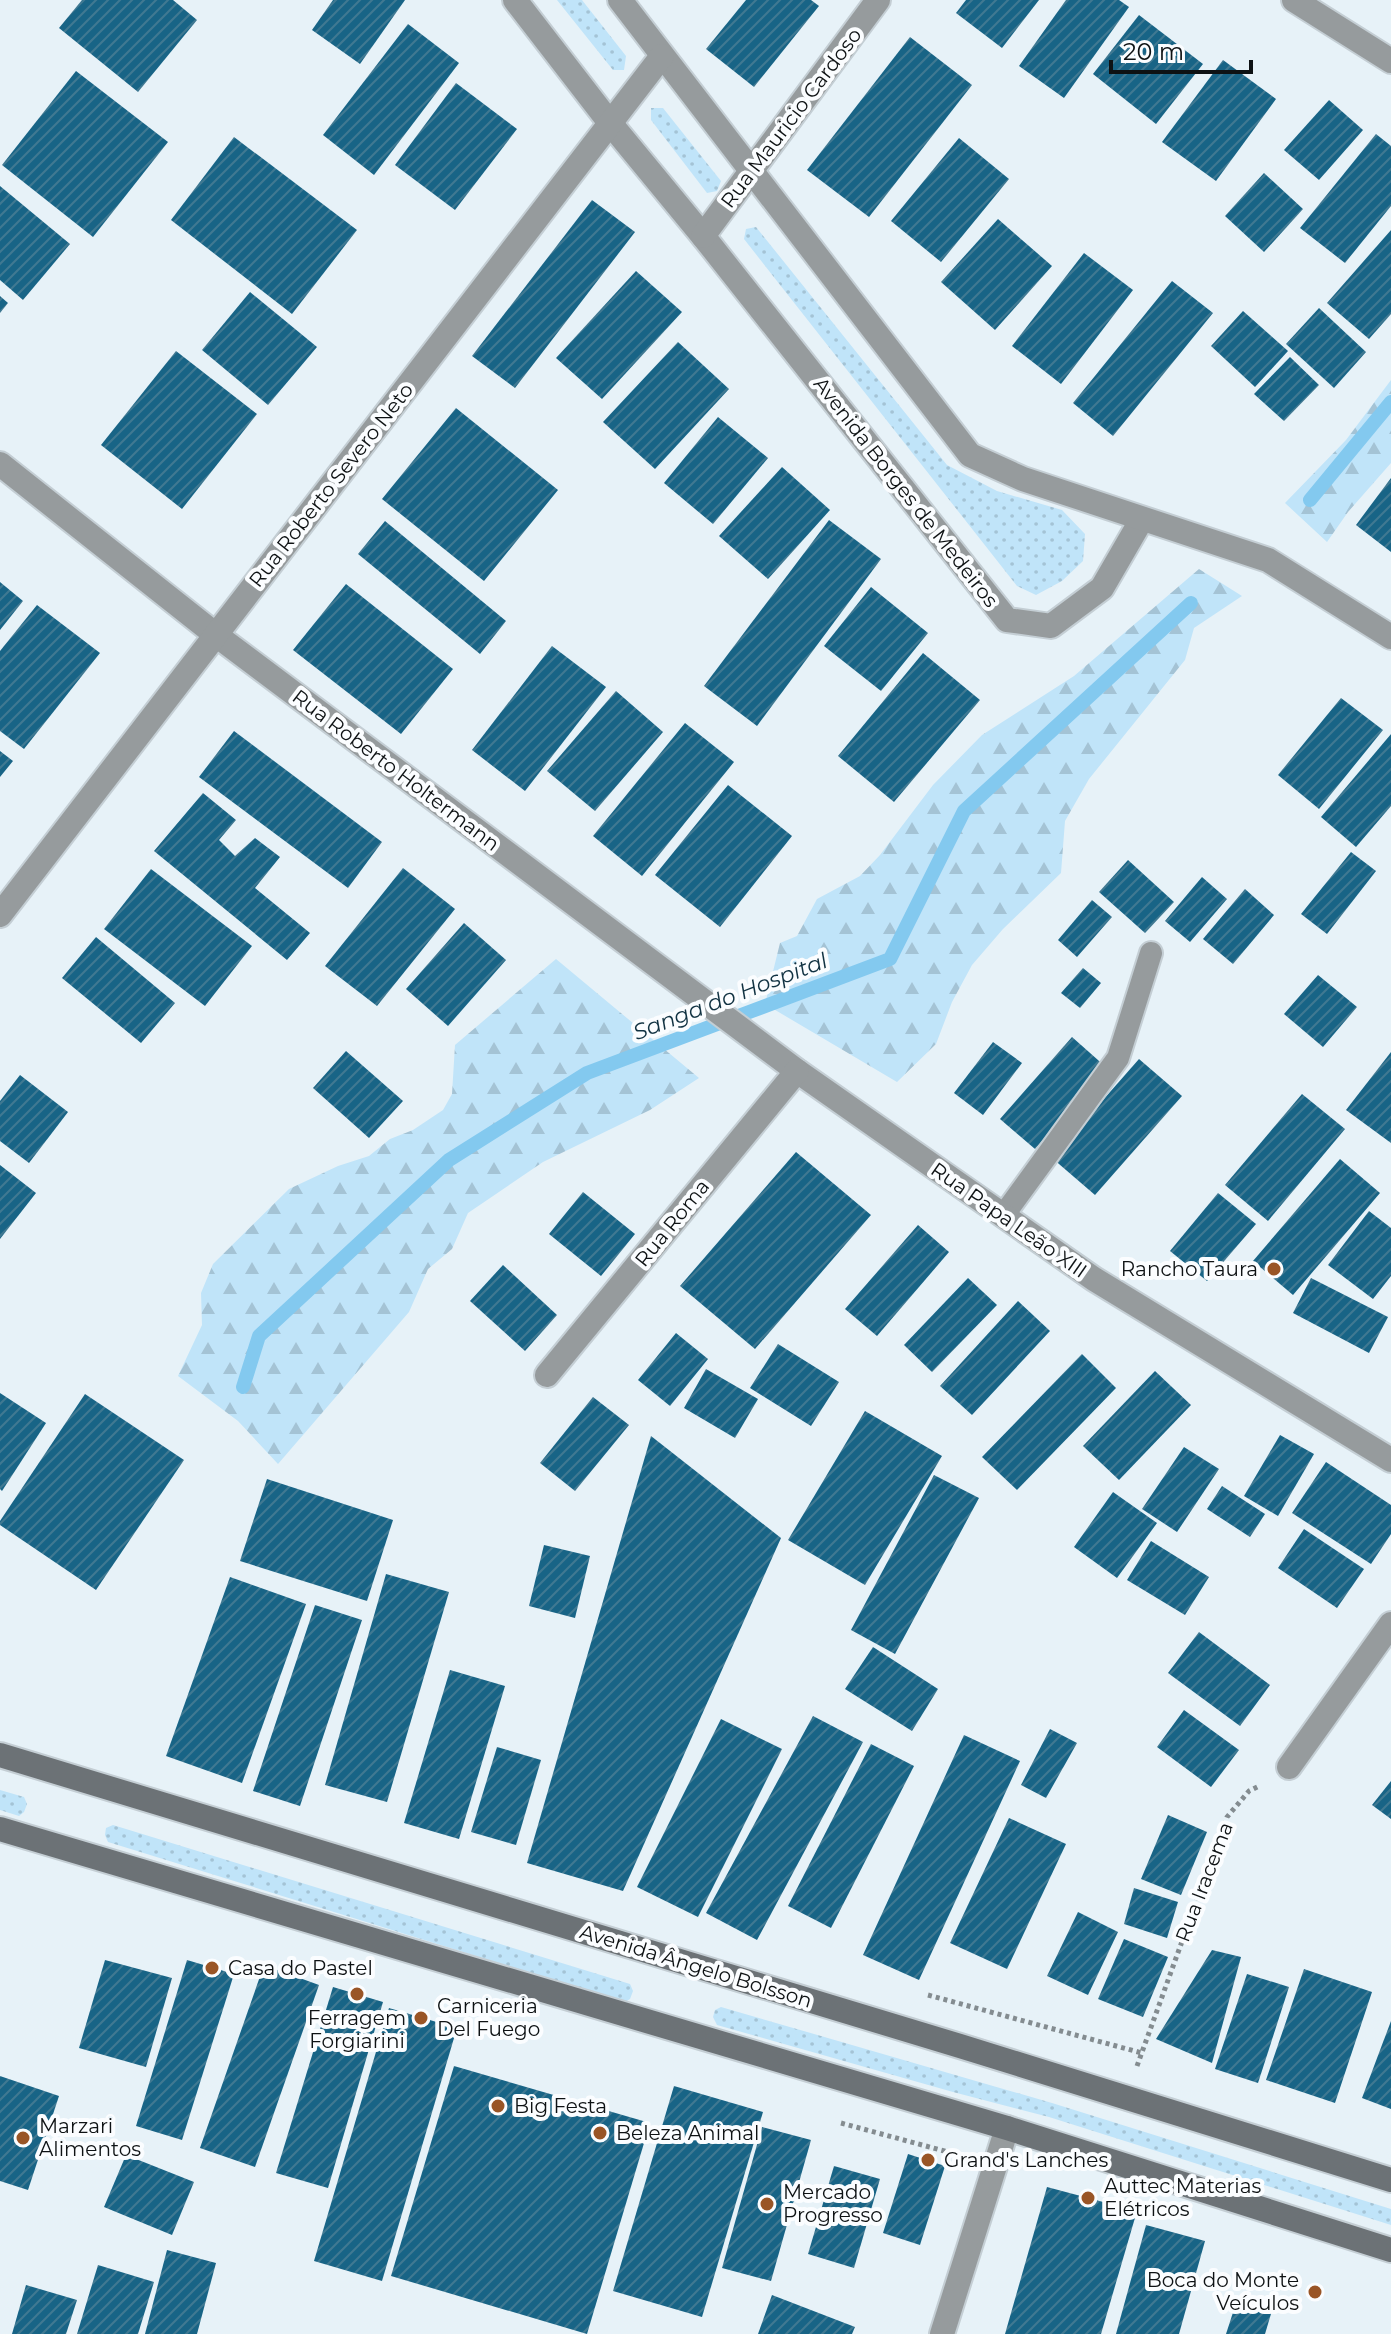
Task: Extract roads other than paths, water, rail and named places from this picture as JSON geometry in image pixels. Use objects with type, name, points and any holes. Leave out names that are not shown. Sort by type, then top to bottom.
[{"type":"main road","name":"Avenida Ângelo Bolsson","points":[[0,1755],[1391,2180]]},
{"type":"main road","points":[[0,1829],[1007,2128],[1391,2250]]},
{"type":"street","name":"Avenida Borges de Medeiros","points":[[515,0],[1007,620],[1051,626],[1102,588],[1142,519]]},
{"type":"street","points":[[620,0],[970,455],[1023,479],[1268,560],[1391,637]]},
{"type":"street","name":"Rua Mauricio Cardoso","points":[[703,236],[878,0]]},
{"type":"street","points":[[1294,0],[1391,61]]},
{"type":"street","name":"Rua Roberto Severo Neto","points":[[0,915],[662,56]]},
{"type":"street","name":"Rua Roberto Holtermann","points":[[0,464],[216,635],[797,1071]]},
{"type":"street","name":"Rua Papa Leão XIII","points":[[797,1071],[1094,1279],[1391,1460]]},
{"type":"street","name":"Rua Roma","points":[[547,1375],[797,1071]]},
{"type":"street","points":[[1289,1767],[1391,1624]]},
{"type":"street","points":[[942,2334],[1007,2128]]},
{"type":"lane","points":[[1003,1216],[1118,1058],[1151,953]]},
{"type":"waterway","name":"Sanga do Hospital","points":[[1310,500],[1391,402]]},
{"type":"waterway","name":"Sanga do Hospital","points":[[243,1387],[259,1336],[449,1160],[587,1073],[890,959],[964,811],[1191,603]]},
{"type":"place","name":"Rancho Taura","points":[[1274,1269]]},
{"type":"place","name":"Casa do Pastel","points":[[212,1968]]},
{"type":"place","name":"Ferragem Forgiarini","points":[[357,1994]]},
{"type":"place","name":"Carniceria Del Fuego","points":[[421,2018]]},
{"type":"place","name":"Big Festa","points":[[498,2106]]},
{"type":"place","name":"Beleza Animal","points":[[600,2133]]},
{"type":"place","name":"Marzari Alimentos","points":[[23,2138]]},
{"type":"place","name":"Grand's Lanches","points":[[928,2160]]},
{"type":"place","name":"Auttec Materias Elétricos","points":[[1088,2198]]},
{"type":"place","name":"Mercado Progresso","points":[[767,2204]]},
{"type":"place","name":"Boca do Monte Veículos","points":[[1315,2292]]}]
